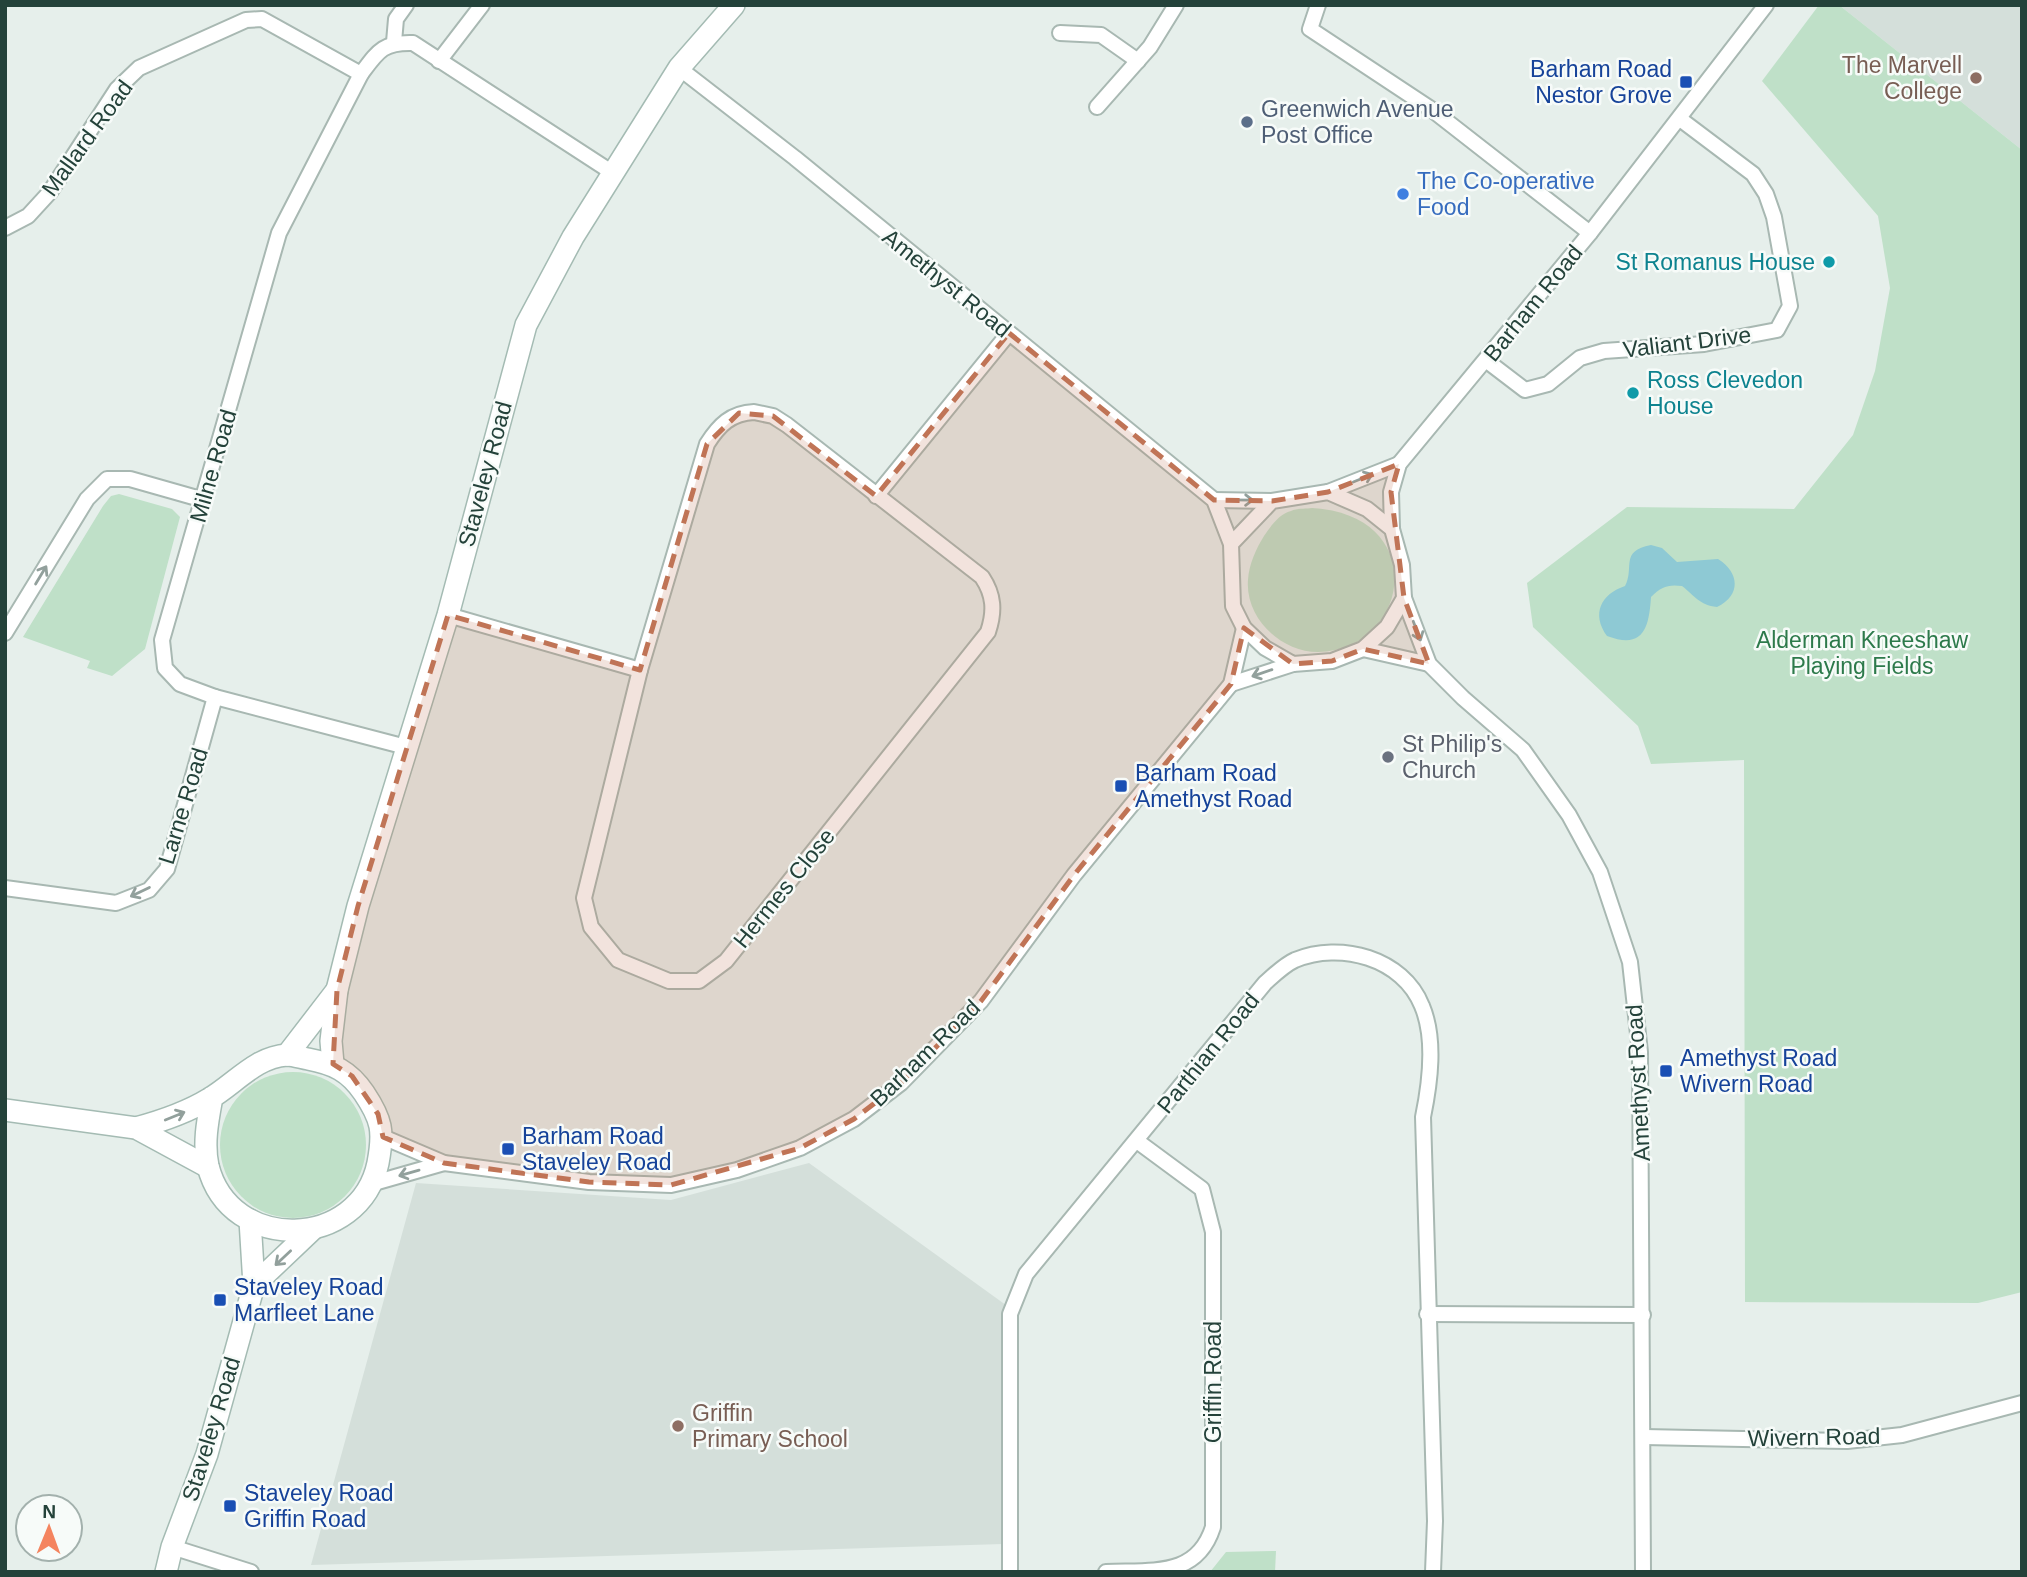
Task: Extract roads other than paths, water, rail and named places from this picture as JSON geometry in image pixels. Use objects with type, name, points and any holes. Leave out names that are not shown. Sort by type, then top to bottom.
[{"type":"street","points":[[406,5],[396,19],[394,42],[413,43],[613,173]]},
{"type":"street","points":[[439,61],[482,5]]},
{"type":"street","name":"Staveley Road","points":[[333,1064],[331,1041],[337,990],[358,906],[448,615],[526,325],[613,173],[679,68],[734,5]]},
{"type":"street","points":[[1097,107],[1138,61],[1176,5]]},
{"type":"street","points":[[1318,5],[1310,29],[1442,117],[1590,233]]},
{"type":"street","name":"Barham Road","points":[[1392,529],[1391,492],[1399,464],[1487,361],[1590,233],[1766,5]]},
{"type":"street","name":"Mallard Road","points":[[5,228],[29,216],[50,192],[117,89],[139,68],[246,20],[262,19],[361,74]]},
{"type":"street","points":[[1060,33],[1101,35],[1138,61]]},
{"type":"street","name":"Milne Road","points":[[394,42],[379,51],[361,74],[279,233],[162,639],[165,668],[180,684],[215,697],[407,747]]},
{"type":"street","name":"Amethyst Road","points":[[679,68],[1214,500],[1231,544]]},
{"type":"street","name":"Valiant Drive","points":[[1487,361],[1525,390],[1548,384],[1580,358],[1604,351],[1704,344],[1777,330],[1790,306],[1774,217],[1766,194],[1753,174],[1679,119]]},
{"type":"street","points":[[876,496],[1009,333]]},
{"type":"street","name":"Hermes Close","points":[[739,413],[773,416],[982,577],[992,601],[993,616],[988,632],[726,961],[699,981],[670,981],[618,960],[591,927],[584,898],[640,670],[707,444],[724,421],[739,413]]},
{"type":"street","name":"Barham Road","points":[[1328,492],[1399,464]]},
{"type":"street","points":[[5,633],[87,499],[107,478],[131,479],[204,500]]},
{"type":"street","points":[[1214,500],[1272,501],[1328,492],[1367,509],[1392,529],[1402,565],[1404,598],[1387,627],[1363,649],[1332,661],[1293,664],[1231,684]]},
{"type":"street","points":[[1272,501],[1231,544],[1233,606],[1244,628],[1265,648],[1293,664]]},
{"type":"street","name":"Amethyst Road","points":[[1404,598],[1429,664],[1462,698],[1524,750],[1569,815],[1601,872],[1626,949],[1640,1052],[1643,1572]]},
{"type":"street","points":[[448,615],[640,670]]},
{"type":"street","name":"Barham Road","points":[[383,1137],[444,1163],[589,1182],[671,1185],[737,1170],[800,1148],[854,1119],[901,1083],[981,1001],[1074,875],[1231,684],[1244,628]]},
{"type":"street","points":[[1363,649],[1429,664]]},
{"type":"street","name":"Larne Road","points":[[5,888],[116,903],[149,890],[167,869],[215,697]]},
{"type":"street","name":"Parthian Road","points":[[1010,1572],[1010,1314],[1026,1274],[1265,983],[1291,961],[1330,952],[1363,955],[1390,967],[1414,990],[1423,1007],[1427,1031],[1430,1083],[1423,1117],[1435,1521],[1433,1572]]},
{"type":"street","name":"Staveley Road","points":[[287,1055],[337,990]]},
{"type":"street","points":[[136,1128],[176,1117],[212,1097],[243,1071],[287,1055],[333,1064],[352,1076],[378,1114],[383,1137],[374,1183],[354,1209],[312,1230],[254,1285]]},
{"type":"street","points":[[212,1097],[206,1133],[208,1167],[225,1199],[250,1220],[274,1230],[312,1230]]},
{"type":"street","points":[[5,1110],[136,1128],[208,1167]]},
{"type":"street","name":"Griffin Road","points":[[1106,1572],[1185,1567],[1198,1559],[1208,1544],[1213,1527],[1213,1232],[1202,1189],[1137,1141]]},
{"type":"street","name":"Barham Road","points":[[374,1183],[444,1163]]},
{"type":"street","name":"Staveley Road","points":[[166,1572],[172,1546],[207,1454],[254,1285],[250,1220]]},
{"type":"street","points":[[1427,1314],[1643,1315]]},
{"type":"street","name":"Wivern Road","points":[[1644,1437],[1847,1441],[1902,1435],[2022,1403]]},
{"type":"street","points":[[172,1546],[251,1572]]},
{"type":"water","points":[[1651,545],[1662,548],[1677,562],[1718,559],[1734,577],[1734,590],[1725,602],[1717,607],[1701,602],[1682,586],[1665,587],[1651,597],[1646,626],[1637,638],[1619,640],[1607,636],[1600,620],[1601,606],[1610,594],[1625,586],[1631,556],[1635,551]]},
{"type":"place","name":"The Marvell College","points":[[1976,78]]},
{"type":"place","name":"Barham Road Nestor Grove","points":[[1686,82]]},
{"type":"place","name":"Greenwich Avenue Post Office","points":[[1247,122]]},
{"type":"place","name":"The Co-operative Food","points":[[1403,194]]},
{"type":"place","name":"St Romanus House","points":[[1829,262]]},
{"type":"place","name":"Ross Clevedon House","points":[[1633,393]]},
{"type":"place","name":"St Philip's Church","points":[[1388,757]]},
{"type":"place","name":"Barham Road Amethyst Road","points":[[1121,786]]},
{"type":"place","name":"Amethyst Road Wivern Road","points":[[1666,1071]]},
{"type":"place","name":"Barham Road Staveley Road","points":[[508,1149]]},
{"type":"place","name":"Staveley Road Marfleet Lane","points":[[220,1300]]},
{"type":"place","name":"Griffin Primary School","points":[[678,1426]]},
{"type":"place","name":"Staveley Road Griffin Road","points":[[230,1506]]},
{"type":"park label","name":"Alderman Kneeshaw Playing Fields","points":[[1862,653]]}]
